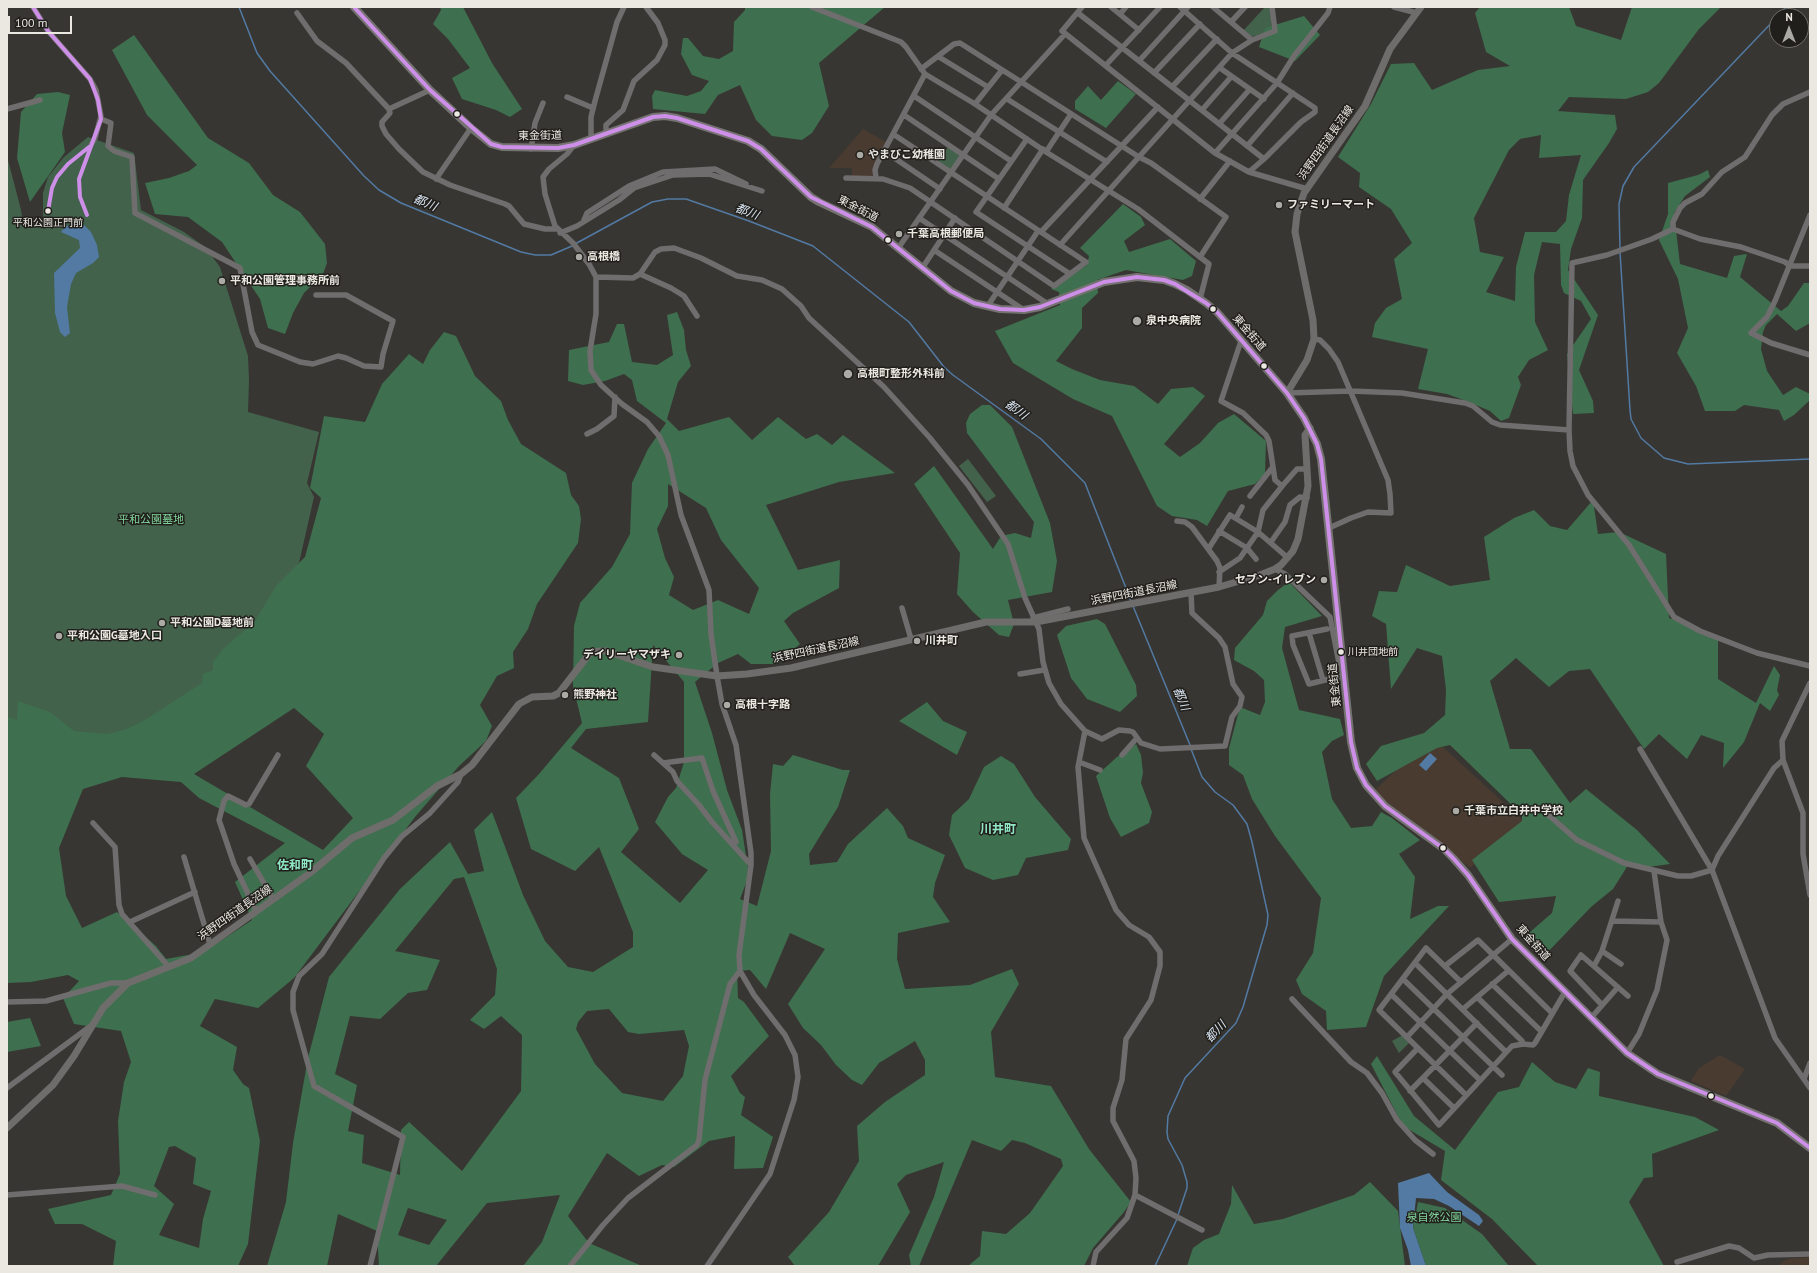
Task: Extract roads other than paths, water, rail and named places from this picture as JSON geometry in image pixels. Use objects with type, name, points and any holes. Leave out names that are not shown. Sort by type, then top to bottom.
[{"type":"highway","name":"東金街道","points":[[355,7],[430,90],[471,128],[491,144],[502,147],[531,149],[558,148],[574,145],[653,117],[665,116],[694,122],[748,141],[762,149],[815,200],[863,221],[960,297],[987,307],[1012,311],[1024,310],[1048,304],[1104,282],[1137,277],[1167,281],[1187,290],[1217,312],[1287,393],[1310,428],[1321,459],[1343,676],[1352,747],[1357,768],[1366,786],[1385,806],[1444,849],[1457,862],[1512,939],[1627,1053],[1658,1074],[1777,1123],[1810,1148]]},
{"type":"main road","name":"浜野四街道長沼線","points":[[1287,393],[1307,360],[1314,339],[1313,320],[1295,232],[1297,214],[1307,189],[1365,106],[1390,49],[1419,10]]},
{"type":"main road","name":"浜野四街道長沼線","points":[[7,1128],[53,1085],[74,1056],[103,1008],[128,983],[191,958],[310,873],[352,838],[393,820],[437,786],[461,774],[472,765],[519,704],[532,697],[553,696],[559,693],[586,657],[594,652],[606,652],[653,668],[717,676],[791,668],[986,622],[1034,620],[1191,593],[1219,587],[1275,570],[1288,558],[1298,539],[1307,498],[1305,435],[1310,428]]},
{"type":"street","points":[[33,7],[48,31],[90,79],[96,90],[101,119],[91,145]]},
{"type":"street","points":[[591,139],[593,108],[617,22],[624,7]]},
{"type":"street","points":[[606,134],[606,125],[623,110],[634,81],[656,60],[665,45],[665,40],[658,23],[646,7]]},
{"type":"street","points":[[812,7],[894,38],[906,47],[923,72],[975,104],[1044,151],[1138,209],[1209,264],[1200,299]]},
{"type":"street","points":[[1082,7],[1062,31],[1216,153],[1248,172],[1307,189]]},
{"type":"street","points":[[1111,7],[1139,30]]},
{"type":"street","points":[[1120,14],[1126,7]]},
{"type":"street","points":[[1106,65],[1160,7]]},
{"type":"street","points":[[1214,7],[1252,40]]},
{"type":"street","points":[[1230,22],[1245,7]]},
{"type":"street","points":[[1060,245],[1232,53],[1252,40],[1275,31],[1272,7]]},
{"type":"street","points":[[1216,153],[1277,83],[1294,56],[1328,13],[1330,7]]},
{"type":"street","points":[[1394,7],[1419,10]]},
{"type":"street","points":[[1139,61],[1184,8],[1232,53],[1315,108],[1315,112],[1301,122],[1264,159],[1248,172]]},
{"type":"street","points":[[297,13],[317,41],[346,63],[389,109],[390,113],[382,122],[386,134],[417,167],[436,179],[456,188],[509,206],[524,224],[540,229],[558,231],[577,226],[583,221],[587,213],[629,186],[663,172],[715,169],[762,191]]},
{"type":"street","points":[[1078,13],[1264,159]]},
{"type":"street","points":[[1154,73],[1200,24]]},
{"type":"street","points":[[898,247],[991,115],[1066,34]]},
{"type":"street","points":[[1172,87],[1217,39]]},
{"type":"street","points":[[876,178],[875,170],[914,96],[923,72],[954,44],[960,44],[1139,157],[1151,163],[1226,217],[1200,256]]},
{"type":"street","points":[[940,57],[988,87]]},
{"type":"street","points":[[1220,68],[1264,99]]},
{"type":"street","points":[[975,104],[1002,70]]},
{"type":"street","points":[[1202,110],[1231,77]]},
{"type":"street","points":[[1219,124],[1250,89]]},
{"type":"street","points":[[389,109],[430,90]]},
{"type":"street","points":[[1673,229],[1673,222],[1680,208],[1685,203],[1702,194],[1722,172],[1745,157],[1768,121],[1783,104],[1810,92]]},
{"type":"street","points":[[1247,146],[1293,93]]},
{"type":"street","points":[[914,96],[1011,161]]},
{"type":"street","points":[[567,97],[593,108]]},
{"type":"street","points":[[1007,99],[1106,162]]},
{"type":"street","points":[[7,109],[40,100]]},
{"type":"street","points":[[531,149],[535,124],[544,103]]},
{"type":"street","points":[[987,307],[1039,232],[1158,107]]},
{"type":"street","points":[[1004,208],[1071,114]]},
{"type":"street","points":[[904,115],[999,179]]},
{"type":"street","points":[[101,119],[111,123],[108,146],[114,151],[132,157],[135,213],[240,268],[252,332],[258,345],[300,362],[313,364],[338,356],[364,366],[381,367],[383,354],[393,321],[346,294],[316,295]]},
{"type":"street","points":[[436,179],[471,128]]},
{"type":"street","points":[[846,178],[876,178],[903,184],[1054,286],[1086,262],[893,134]]},
{"type":"street","points":[[1028,139],[976,212],[1070,274]]},
{"type":"street","points":[[574,145],[567,154],[549,169],[543,177],[545,194],[553,223],[558,231],[573,243],[593,270],[596,277],[596,314],[590,352],[592,370],[601,385],[647,422],[659,436],[668,455],[681,515],[709,590],[711,634],[717,676],[722,704],[736,745],[751,865],[742,924],[739,955],[740,971],[754,995],[785,1035],[795,1055],[798,1077],[794,1100],[770,1174],[707,1266]]},
{"type":"street","points":[[884,151],[940,189]]},
{"type":"street","points":[[1200,199],[1230,161]]},
{"type":"street","points":[[1810,215],[1790,266],[1767,317],[1751,333],[1771,343],[1810,355]]},
{"type":"street","points":[[919,218],[1048,304]]},
{"type":"street","points":[[923,267],[955,218]]},
{"type":"street","points":[[1810,266],[1790,266],[1785,262],[1741,247],[1700,239],[1673,229],[1652,239],[1607,255],[1572,263],[1569,430],[1570,451],[1573,466],[1588,495],[1629,546],[1674,617],[1700,631],[1757,653],[1810,666]]},
{"type":"street","points":[[596,277],[633,278],[640,274],[655,252],[661,249],[674,248],[701,258],[737,276],[762,280],[782,289],[790,295],[809,318],[884,387],[934,444],[968,485],[1008,544],[1034,620],[1039,629],[1044,670],[1055,696],[1085,731],[1102,738],[1119,730],[1130,731],[1146,746],[1160,749],[1225,746],[1232,717],[1242,702],[1242,698],[1233,684],[1227,652],[1219,638],[1192,613],[1191,593]]},
{"type":"street","points":[[934,250],[998,291],[1024,310]]},
{"type":"street","points":[[640,274],[671,288],[684,296],[697,316]]},
{"type":"street","points":[[1314,339],[1320,340],[1330,349],[1350,391],[1388,480],[1391,513],[1368,512],[1329,528]]},
{"type":"street","points":[[1241,341],[1221,401],[1243,413],[1266,435],[1269,441],[1275,480],[1282,486]]},
{"type":"street","points":[[1287,393],[1350,391],[1402,393],[1466,403],[1473,406],[1492,422],[1500,425],[1569,430]]},
{"type":"street","points":[[587,434],[597,429],[614,416],[615,397]]},
{"type":"street","points":[[1250,496],[1272,468]]},
{"type":"street","points":[[1219,572],[1240,558],[1258,532],[1263,510],[1282,486],[1297,469],[1307,469]]},
{"type":"street","points":[[1271,542],[1285,522],[1290,504],[1300,497],[1307,498]]},
{"type":"street","points":[[1236,518],[1242,507]]},
{"type":"street","points":[[1208,548],[1230,514],[1258,532],[1288,558]]},
{"type":"street","points":[[1177,521],[1185,522],[1192,527],[1217,561],[1220,568],[1219,587]]},
{"type":"street","points":[[1219,532],[1247,548],[1256,559]]},
{"type":"street","points":[[1275,570],[1285,574],[1330,618],[1343,676],[1309,684],[1293,645],[1292,636],[1327,629]]},
{"type":"street","points":[[902,608],[911,639]]},
{"type":"street","points":[[1034,620],[1068,609]]},
{"type":"street","points":[[1308,633],[1323,680]]},
{"type":"street","points":[[1020,674],[1044,670]]},
{"type":"street","points":[[1810,683],[1782,740],[1783,760],[1803,813],[1803,854],[1810,895]]},
{"type":"street","points":[[1085,731],[1086,735],[1079,762],[1079,787],[1084,838],[1116,910],[1130,924],[1149,937],[1160,952],[1160,966],[1151,1000],[1126,1039],[1122,1080],[1113,1108],[1113,1121],[1134,1161],[1136,1178],[1135,1195],[1127,1218],[1096,1252],[1093,1266]]},
{"type":"street","points":[[1122,755],[1137,738]]},
{"type":"street","points":[[1640,750],[1712,870],[1770,1028],[1783,1050],[1810,1088]]},
{"type":"street","points":[[256,911],[234,864],[219,820],[227,796],[230,795],[246,805],[249,804],[278,755]]},
{"type":"street","points":[[654,755],[673,772],[677,782],[751,865]]},
{"type":"street","points":[[663,763],[702,758],[713,791],[736,842]]},
{"type":"street","points":[[1712,870],[1718,856],[1774,768],[1783,760]]},
{"type":"street","points":[[1079,762],[1100,770]]},
{"type":"street","points":[[370,1266],[403,1137],[314,1086],[293,1010],[294,992],[300,976],[322,954],[384,858],[402,836],[430,813],[458,782],[461,774]]},
{"type":"street","points":[[1545,812],[1577,840],[1624,863],[1678,876],[1691,876],[1712,870]]},
{"type":"street","points":[[93,823],[115,847],[119,905],[122,914],[169,967]]},
{"type":"street","points":[[184,857],[210,944]]},
{"type":"street","points":[[250,859],[273,899]]},
{"type":"street","points":[[1627,1053],[1639,1034],[1657,990],[1668,940],[1661,922],[1654,871]]},
{"type":"street","points":[[130,922],[195,892]]},
{"type":"street","points":[[1594,966],[1602,951],[1618,901]]},
{"type":"street","points":[[1612,921],[1661,922]]},
{"type":"street","points":[[1407,1037],[1447,994],[1512,939]]},
{"type":"street","points":[[1445,966],[1478,940],[1552,1013]]},
{"type":"street","points":[[1461,982],[1426,948],[1379,1010],[1466,1095]]},
{"type":"street","points":[[1602,951],[1620,964]]},
{"type":"street","points":[[1602,1005],[1570,971],[1581,954],[1628,996]]},
{"type":"street","points":[[1415,963],[1463,1008],[1506,1052]]},
{"type":"street","points":[[570,1266],[602,1225],[628,1198],[668,1169],[697,1145],[699,1140],[705,1080],[730,984],[740,971]]},
{"type":"street","points":[[1463,1008],[1508,971]]},
{"type":"street","points":[[1403,979],[1502,1075]]},
{"type":"street","points":[[7,1002],[46,1001],[117,981],[128,983]]},
{"type":"street","points":[[1492,984],[1541,1031]]},
{"type":"street","points":[[1591,1018],[1618,987]]},
{"type":"street","points":[[1418,1048],[1395,1072],[1439,1125],[1506,1052],[1516,1044],[1532,1045],[1565,992]]},
{"type":"street","points":[[1392,994],[1480,1080]]},
{"type":"street","points":[[1477,997],[1522,1041],[1523,1044]]},
{"type":"street","points":[[1292,998],[1351,1062],[1367,1073],[1382,1093],[1397,1120],[1415,1140],[1433,1154]]},
{"type":"street","points":[[1410,1091],[1477,1023]]},
{"type":"street","points":[[7,1088],[92,1025]]},
{"type":"street","points":[[1804,1079],[1810,1063]]},
{"type":"street","points":[[1423,1078],[1454,1108]]},
{"type":"street","points":[[7,1195],[122,1186],[155,1195]]},
{"type":"street","points":[[1135,1195],[1202,1230]]},
{"type":"street","points":[[1677,1262],[1730,1246],[1740,1248],[1754,1258],[1768,1255],[1810,1254]]},
{"type":"water","points":[[76,223],[83,224],[91,232],[97,245],[99,257],[93,263],[76,273],[71,284],[67,307],[70,333],[65,337],[60,332],[55,313],[54,273],[80,248],[79,240],[61,232],[66,226]]},
{"type":"water","points":[[1430,753],[1437,759],[1426,771],[1419,765]]},
{"type":"water","points":[[1429,1173],[1447,1192],[1479,1215],[1483,1221],[1479,1226],[1449,1206],[1434,1199],[1416,1198],[1413,1228],[1426,1266],[1411,1266],[1408,1250],[1400,1228],[1398,1183]]},
{"type":"waterway","name":"都川","points":[[239,7],[257,53],[270,71],[364,176],[379,190],[401,203],[521,252],[535,255],[551,255],[572,246]]},
{"type":"waterway","points":[[1620,249],[1619,204],[1623,186],[1634,167],[1769,25]]},
{"type":"waterway","name":"都川","points":[[575,244],[652,202],[668,199],[686,199],[749,221],[813,246],[909,322],[944,367],[1041,439],[1085,483],[1131,601]]},
{"type":"waterway","points":[[1620,252],[1631,419],[1641,438],[1664,458],[1688,464],[1810,459]]},
{"type":"waterway","name":"都川","points":[[1133,606],[1190,745]]},
{"type":"waterway","name":"都川","points":[[1178,1215],[1187,1188],[1187,1182],[1182,1165],[1168,1139],[1168,1116],[1185,1078],[1236,1023],[1243,1007],[1267,925],[1268,915],[1247,824],[1233,805],[1215,792],[1202,777],[1191,749]]},
{"type":"waterway","name":"都川","points":[[1155,1266],[1177,1219]]},
{"type":"place","name":"やまびこ幼稚園","points":[[860,155]]},
{"type":"place","name":"ファミリーマート","points":[[1279,205]]},
{"type":"place","name":"平和公園正門前","points":[[48,211]]},
{"type":"place","name":"千葉高根郵便局","points":[[899,234]]},
{"type":"place","name":"高根橋","points":[[579,257]]},
{"type":"place","name":"平和公園管理事務所前","points":[[222,281]]},
{"type":"place","name":"泉中央病院","points":[[1137,321]]},
{"type":"place","name":"高根町整形外科前","points":[[848,374]]},
{"type":"place","name":"セブン-イレブン","points":[[1324,580]]},
{"type":"place","name":"平和公園D墓地前","points":[[162,623]]},
{"type":"place","name":"平和公園G墓地入口","points":[[59,636]]},
{"type":"place","name":"川井町","points":[[917,641]]},
{"type":"place","name":"川井団地前","points":[[1341,652]]},
{"type":"place","name":"デイリーヤマザキ","points":[[679,655]]},
{"type":"place","name":"熊野神社","points":[[565,695]]},
{"type":"place","name":"高根十字路","points":[[727,705]]},
{"type":"place","name":"千葉市立白井中学校","points":[[1456,811]]},
{"type":"district","name":"川井町","points":[[998,830]]},
{"type":"district","name":"佐和町","points":[[295,866]]},
{"type":"park label","name":"平和公園墓地","points":[[151,520]]},
{"type":"park label","name":"泉自然公園","points":[[1434,1218]]}]
